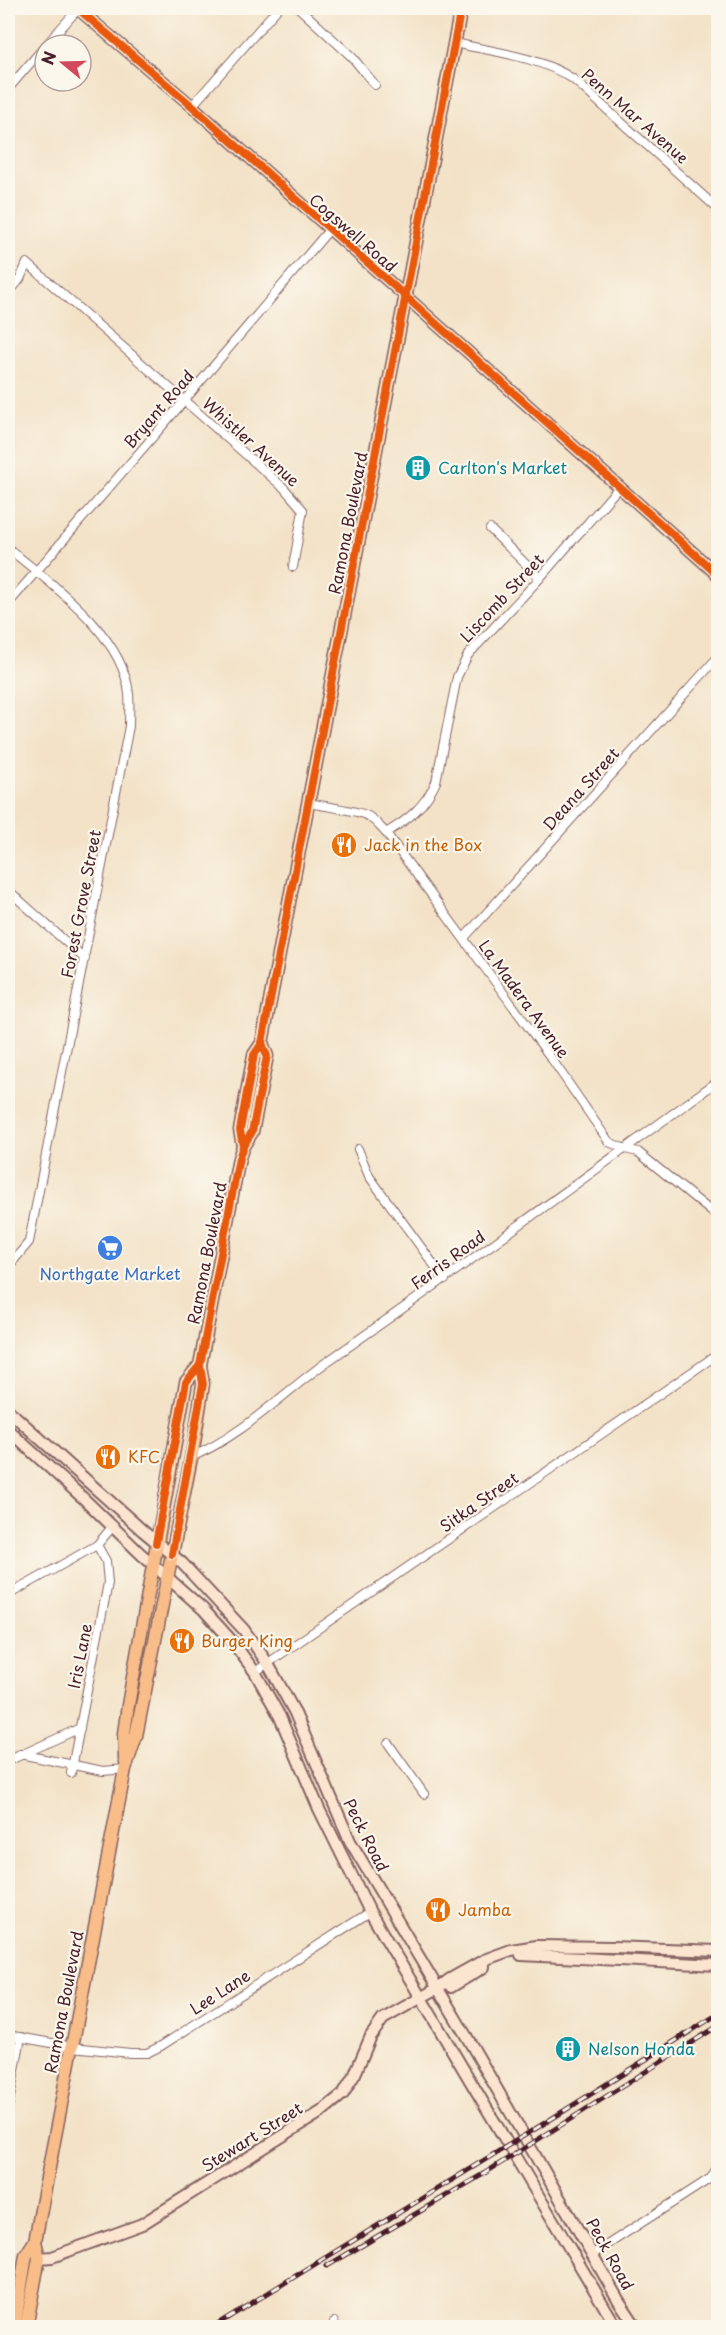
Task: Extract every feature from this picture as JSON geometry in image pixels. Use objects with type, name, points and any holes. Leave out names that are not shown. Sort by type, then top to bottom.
[{"type":"main road","name":"Cogswell Road","points":[[77,8],[192,106],[328,230],[718,575]]},
{"type":"main road","name":"Ramona Boulevard","points":[[14,2328],[26,2255],[35,2241],[125,1769],[136,1736],[191,1457],[203,1384],[200,1365],[243,1146],[240,1130],[254,1055],[262,1043],[461,8]]},
{"type":"main road","name":"Ramona Boulevard","points":[[125,1769],[125,1724],[156,1543],[186,1382],[200,1365]]},
{"type":"main road","name":"Peck Road","points":[[8,1410],[156,1543],[172,1554],[215,1596],[244,1630],[268,1664],[294,1711],[350,1841],[636,2328]]},
{"type":"main road","name":"Peck Road","points":[[8,1430],[203,1608],[255,1672],[280,1717],[327,1827],[370,1912],[617,2328]]},
{"type":"main road","points":[[44,1462],[54,1450]]},
{"type":"main road","name":"Stewart Street","points":[[39,2258],[52,2257],[142,2224],[321,2112],[343,2094],[355,2074],[371,2036],[383,2019],[438,1989],[450,1979],[484,1960],[527,1947],[613,1947],[718,1952]]},
{"type":"main road","name":"Stewart Street","points":[[438,1989],[451,1987],[489,1964],[529,1954],[718,1965]]},
{"type":"main road","name":"Ramona Boulevard","points":[[26,2328],[39,2258],[35,2241]]},
{"type":"street","points":[[57,33],[77,8]]},
{"type":"street","points":[[192,106],[278,8]]},
{"type":"street","points":[[299,8],[352,57],[375,85]]},
{"type":"street","name":"Penn Mar Avenue","points":[[454,43],[543,63],[559,70],[573,79],[718,209]]},
{"type":"street","points":[[8,89],[33,61]]},
{"type":"street","name":"Bryant Road","points":[[8,604],[328,230]]},
{"type":"street","name":"Whistler Avenue","points":[[8,294],[20,279],[27,263],[284,488],[303,510],[293,567]]},
{"type":"street","name":"Liscomb Street","points":[[386,833],[410,818],[430,796],[436,782],[457,677],[468,655],[540,578],[619,487]]},
{"type":"street","points":[[490,529],[540,578]]},
{"type":"street","points":[[8,548],[36,571]]},
{"type":"street","name":"Forest Grove Street","points":[[8,1267],[29,1242],[129,726],[129,692],[119,660],[100,629],[36,571]]},
{"type":"street","name":"Deana Street","points":[[464,938],[718,657]]},
{"type":"street","name":"La Madera Avenue","points":[[309,803],[364,814],[386,833],[464,938],[609,1143],[638,1152],[718,1217]]},
{"type":"street","points":[[8,890],[85,958]]},
{"type":"street","name":"Ferris Road","points":[[191,1457],[217,1444],[310,1374],[445,1280],[718,1081]]},
{"type":"street","points":[[358,1149],[369,1176],[445,1280]]},
{"type":"street","name":"Sitka Street","points":[[255,1672],[718,1354]]},
{"type":"street","points":[[8,1595],[97,1545],[113,1526]]},
{"type":"street","name":"Iris Lane","points":[[72,1769],[108,1583],[106,1561],[97,1545]]},
{"type":"street","points":[[8,1761],[80,1728]]},
{"type":"street","points":[[388,1743],[424,1794]]},
{"type":"street","points":[[20,1754],[72,1769],[103,1771],[125,1769]]},
{"type":"street","name":"Lee Lane","points":[[8,2035],[73,2047],[147,2053],[370,1912]]},
{"type":"street","points":[[8,2108],[21,2037]]},
{"type":"street","points":[[593,2254],[711,2178],[718,2166]]},
{"type":"railway","points":[[211,2328],[718,2014]]},
{"type":"railway","points":[[327,2266],[485,2173],[718,2026]]},
{"type":"cycle path","points":[[77,8],[192,106],[718,575]]},
{"type":"cycle path","points":[[243,1146],[240,1130],[254,1055],[262,1043],[461,8]]},
{"type":"cycle path","points":[[172,1554],[203,1384],[200,1365],[239,1158],[252,1132],[267,1056],[262,1043]]},
{"type":"cycle path","points":[[156,1543],[186,1382],[200,1365]]},
{"type":"place","name":"Carlton's Market","points":[[418,468]]},
{"type":"place","name":"Jack in the Box","points":[[344,845]]},
{"type":"place","name":"Northgate Market","points":[[110,1248]]},
{"type":"place","name":"KFC","points":[[108,1457]]},
{"type":"place","name":"Burger King","points":[[182,1641]]},
{"type":"place","name":"Jamba","points":[[438,1910]]},
{"type":"place","name":"Nelson Honda","points":[[568,2049]]}]
